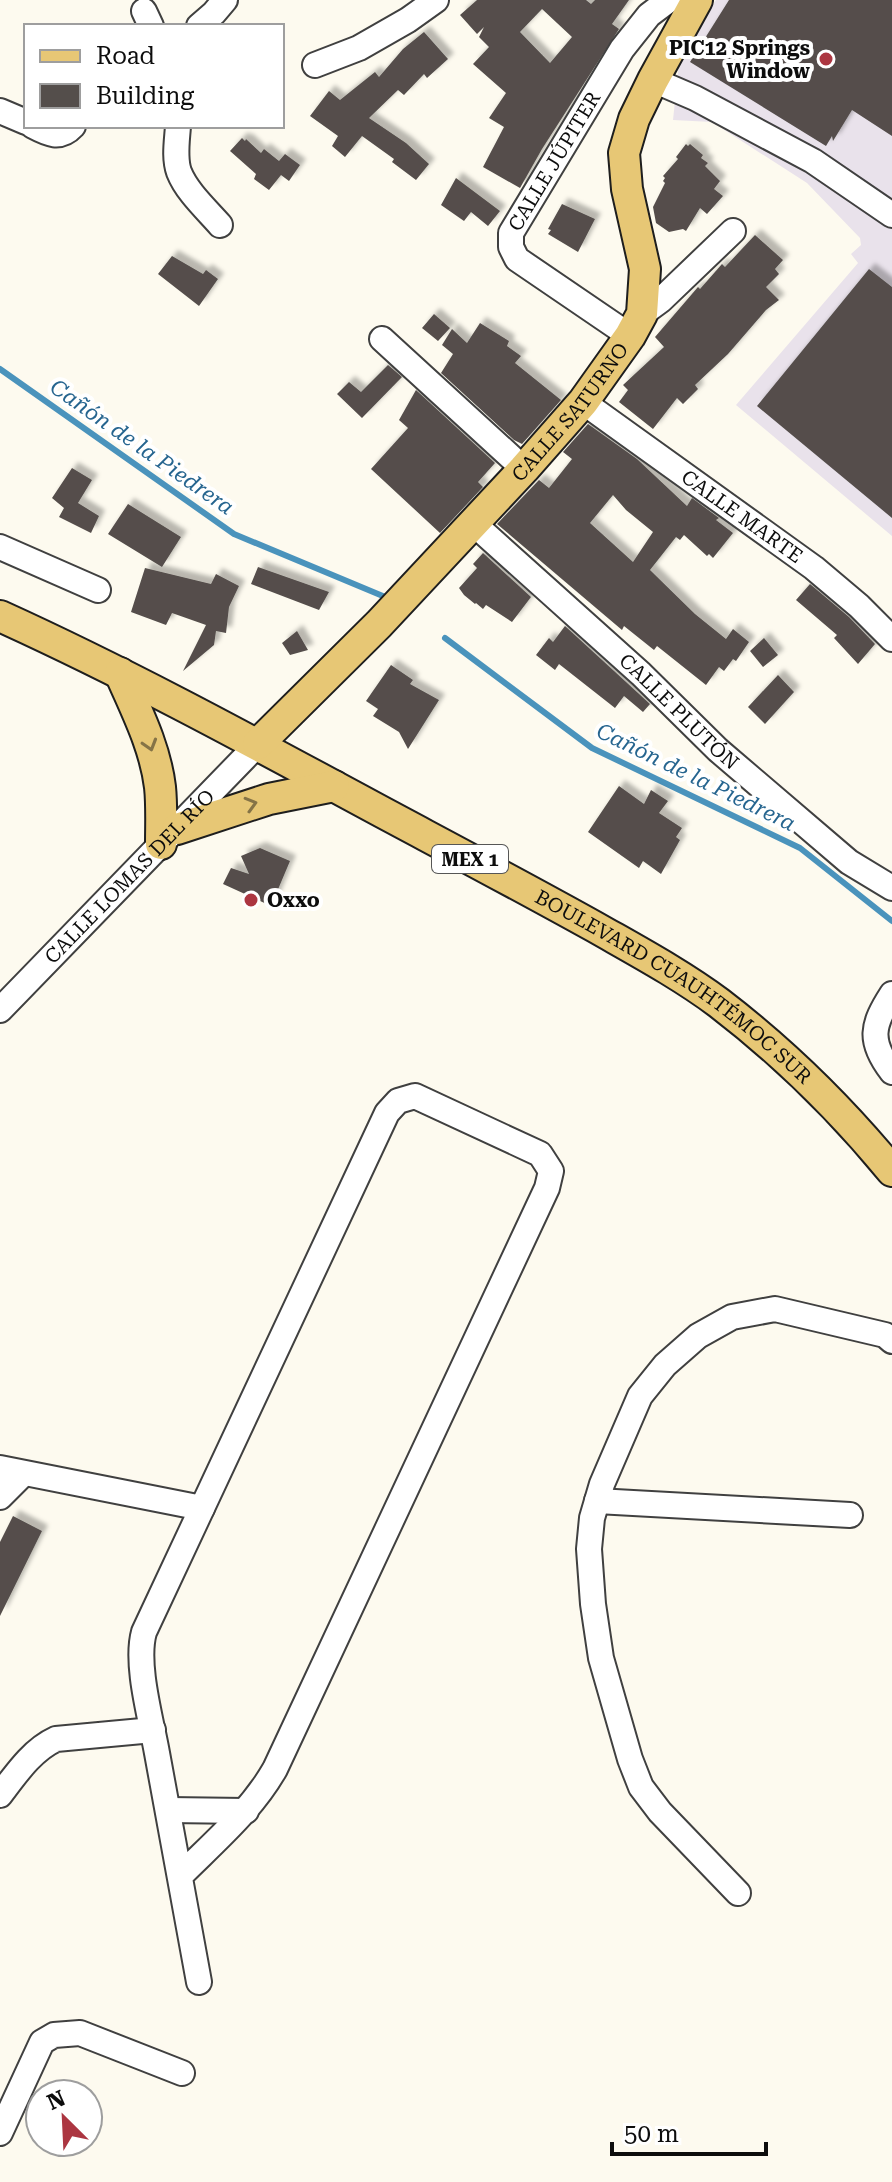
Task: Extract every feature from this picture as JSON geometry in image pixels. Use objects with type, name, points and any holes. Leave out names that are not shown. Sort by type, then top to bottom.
[{"type":"main road","points":[[636,325],[645,269],[627,189],[624,153],[634,119],[697,0]]},
{"type":"main road","name":"CALLE SATURNO","points":[[258,744],[379,624],[524,469],[583,402],[636,325]]},
{"type":"main road","name":"BOULEVARD CUAUHTÉMOC SUR","points":[[0,616],[258,744],[525,888],[675,974],[717,1002],[776,1050],[837,1108],[892,1171]]},
{"type":"main road","points":[[120,673],[148,736],[169,837],[255,802],[334,786]]},
{"type":"street","points":[[201,24],[225,0]]},
{"type":"street","points":[[315,65],[359,48],[436,0]]},
{"type":"street","name":"CALLE JÚPITER","points":[[636,325],[517,259],[511,247],[511,233],[622,49],[649,15],[669,0]]},
{"type":"street","points":[[653,80],[695,98],[813,161],[892,215]]},
{"type":"street","points":[[0,111],[24,121]]},
{"type":"street","points":[[37,128],[59,135],[71,128]]},
{"type":"street","points":[[178,128],[178,171],[187,187],[220,225]]},
{"type":"street","points":[[636,325],[733,231]]},
{"type":"street","points":[[382,339],[524,469]]},
{"type":"street","name":"CALLE MARTE","points":[[583,402],[814,568],[892,639]]},
{"type":"street","name":"CALLE PLUTÓN","points":[[474,524],[641,674],[729,759],[849,862],[892,888]]},
{"type":"street","points":[[0,547],[98,590]]},
{"type":"street","name":"CALLE LOMAS DEL RÍO","points":[[0,1010],[258,744]]},
{"type":"street","points":[[892,994],[874,1027],[877,1046],[892,1072]]},
{"type":"street","points":[[180,1876],[246,1811],[275,1769],[547,1188],[551,1171],[540,1154],[415,1096],[398,1101],[387,1113],[140,1646],[153,1730],[199,1982]]},
{"type":"street","points":[[738,1893],[660,1812],[641,1787],[630,1759],[601,1658],[589,1549],[592,1518],[640,1396],[665,1365],[698,1336],[732,1317],[775,1309],[885,1335],[892,1341]]},
{"type":"street","points":[[0,1497],[11,1471],[202,1508]]},
{"type":"street","points":[[597,1501],[850,1515]]},
{"type":"street","points":[[0,1795],[29,1759],[56,1739],[153,1730]]},
{"type":"street","points":[[168,1810],[246,1811]]},
{"type":"street","points":[[0,2133],[42,2042],[54,2035],[80,2033],[182,2073]]},
{"type":"shaded area","points":[[716,0],[892,0],[892,536],[736,405],[858,263],[851,254],[861,245],[860,238],[807,183],[712,122],[673,120],[680,54]]},
{"type":"building","points":[[477,0],[586,0],[591,4],[595,0],[629,0],[612,24],[619,29],[520,188],[483,167],[504,127],[489,118],[506,93],[473,64],[489,47],[479,37],[484,27],[477,34],[460,15]],"holes":[[[542,9],[572,37],[550,63],[520,32]]]},
{"type":"building","points":[[729,0],[892,0],[892,136],[852,110],[833,141],[832,136],[826,146],[690,62]]},
{"type":"building","points":[[424,32],[448,59],[427,78],[424,74],[404,95],[398,90],[369,118],[406,143],[429,164],[416,180],[362,136],[345,157],[332,146],[338,136],[310,116],[329,91],[340,100],[375,72],[379,77],[403,49]]},
{"type":"building","points":[[242,138],[261,153],[264,149],[279,161],[285,154],[300,165],[289,181],[281,175],[269,190],[254,179],[256,174],[230,151]]},
{"type":"building","points":[[686,144],[703,155],[701,158],[708,163],[705,166],[720,181],[714,189],[723,196],[707,214],[700,208],[686,231],[669,232],[656,223],[653,207],[665,183],[663,176]]},
{"type":"building","points":[[456,178],[500,211],[488,226],[471,212],[464,221],[441,205]]},
{"type":"building","points":[[562,204],[595,219],[578,252],[548,234]]},
{"type":"building","points":[[755,235],[783,260],[775,269],[779,274],[766,287],[779,300],[695,385],[698,389],[683,404],[677,398],[653,429],[619,402],[628,390],[623,385],[664,347],[655,337],[698,287],[700,289],[722,264],[725,267]]},
{"type":"building","points":[[172,256],[203,274],[206,270],[218,279],[199,306],[158,274]]},
{"type":"building","points":[[869,269],[892,287],[892,518],[757,406]]},
{"type":"building","points":[[434,314],[450,328],[438,341],[422,328]]},
{"type":"building","points":[[480,323],[509,341],[507,346],[521,356],[515,363],[561,400],[522,444],[441,373],[453,354],[442,345],[452,329],[467,343]]},
{"type":"building","points":[[388,365],[402,377],[362,418],[337,394],[349,382],[361,392]]},
{"type":"building","points":[[416,390],[495,463],[478,482],[483,487],[440,533],[371,469],[408,428],[399,420]]},
{"type":"building","points":[[588,424],[637,459],[687,506],[692,498],[733,533],[713,558],[684,535],[680,540],[676,537],[650,570],[726,639],[733,629],[749,642],[736,661],[733,659],[724,671],[719,667],[706,685],[657,646],[654,650],[624,626],[622,630],[497,524],[539,480],[549,488],[572,459],[563,452]],"holes":[[[613,495],[653,532],[633,562],[590,523]]]},
{"type":"building","points":[[72,468],[92,480],[78,503],[99,516],[91,533],[59,517],[64,508],[52,498]]},
{"type":"building","points":[[128,504],[181,537],[162,567],[108,534]]},
{"type":"building","points":[[483,553],[531,597],[512,622],[486,605],[483,609],[475,604],[459,588],[477,568],[473,564]]},
{"type":"building","points":[[258,567],[329,592],[319,610],[251,584]]},
{"type":"building","points":[[145,568],[211,584],[216,574],[239,586],[229,607],[226,633],[216,631],[214,645],[183,671],[206,625],[172,613],[166,625],[131,612]]},
{"type":"building","points":[[810,584],[875,644],[858,664],[834,638],[837,635],[796,600]]},
{"type":"building","points":[[565,626],[650,704],[643,712],[624,696],[615,708],[559,664],[555,670],[536,655],[549,638],[553,642]]},
{"type":"building","points":[[297,631],[308,650],[290,655],[282,643]]},
{"type":"building","points":[[764,638],[778,655],[763,667],[750,651]]},
{"type":"building","points":[[391,665],[413,680],[410,684],[439,700],[408,749],[399,732],[373,716],[378,709],[366,701]]},
{"type":"building","points":[[778,675],[794,692],[765,724],[748,707]]},
{"type":"building","points":[[619,786],[644,804],[651,790],[668,801],[659,813],[682,828],[676,837],[680,840],[661,874],[643,861],[639,868],[588,832]]},
{"type":"building","points":[[260,848],[290,861],[271,906],[223,884],[231,868],[249,874],[241,856]]},
{"type":"building","points":[[13,1516],[42,1531],[0,1616],[0,1542]]},
{"type":"waterway","name":"Cañón de la Piedrera","points":[[0,369],[234,534],[390,599]]},
{"type":"waterway","name":"Cañón de la Piedrera","points":[[445,638],[592,748],[800,848],[892,921]]},
{"type":"place","name":"PIC12 Springs Window","points":[[826,59]]},
{"type":"place","name":"Oxxo","points":[[251,900]]}]
